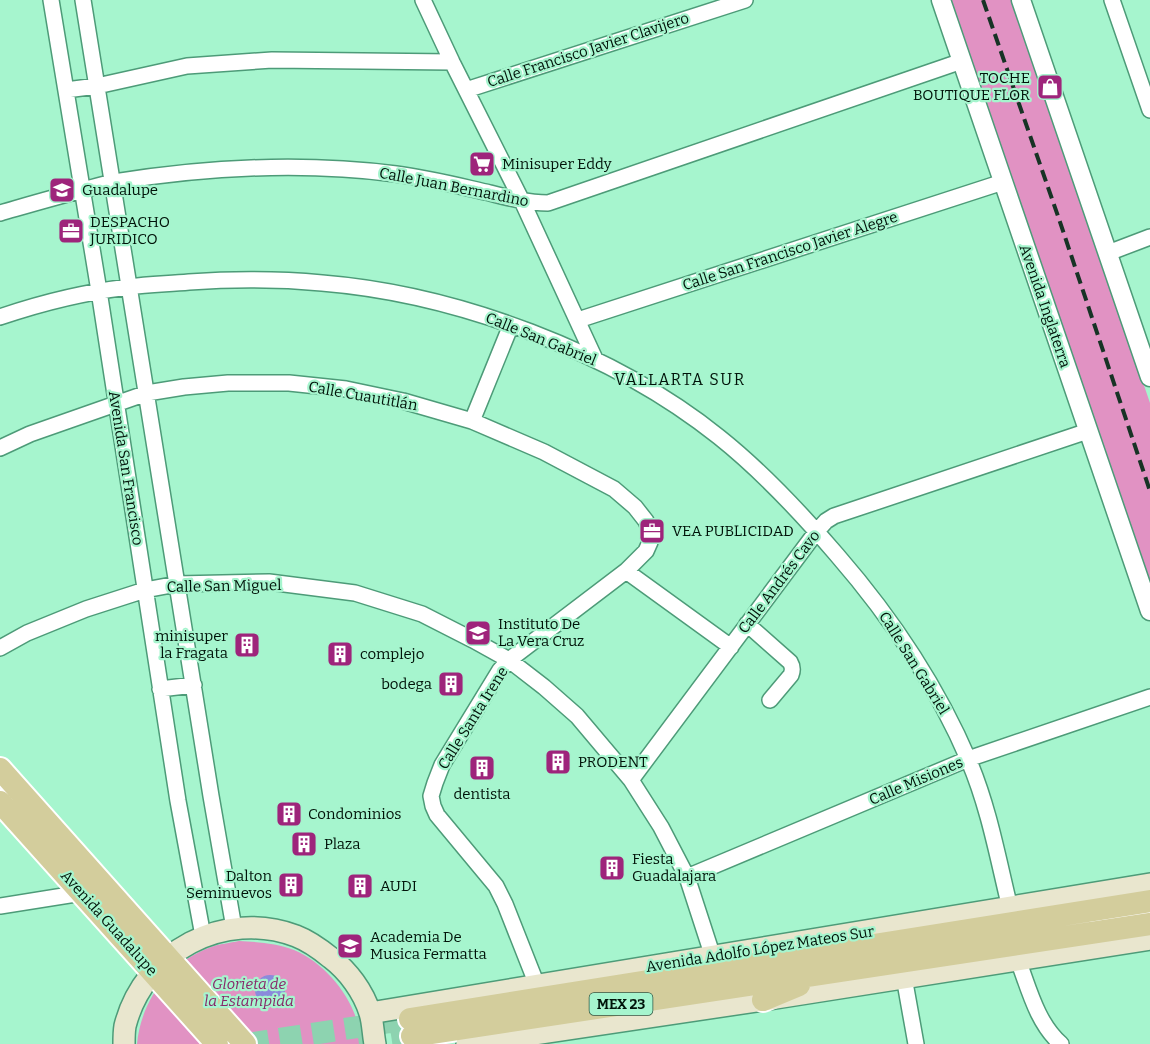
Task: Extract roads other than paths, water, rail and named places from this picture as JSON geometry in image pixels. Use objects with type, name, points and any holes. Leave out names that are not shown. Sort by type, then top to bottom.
[{"type":"main road","name":"Avenida Guadalupe","points":[[0,769],[160,965],[218,1044]]},
{"type":"main road","name":"Avenida Guadalupe","points":[[0,802],[82,893],[160,965]]},
{"type":"main road","name":"Avenida Adolfo López Mateos Sur","points":[[370,1013],[1150,885]]},
{"type":"main road","name":"Avenida Adolfo López Mateos Sur","points":[[411,1027],[828,962],[1150,901]]},
{"type":"main road","name":"Avenida Adolfo López Mateos Sur","points":[[828,962],[1150,924]]},
{"type":"main road","points":[[124,1044],[125,1026],[137,995],[160,965],[177,950],[203,936],[234,928],[255,927],[298,936],[317,946],[340,965],[361,993],[370,1013],[375,1044]]},
{"type":"main road","points":[[467,1044],[1150,939]]},
{"type":"main road","points":[[746,951],[828,962]]},
{"type":"main road","points":[[763,1000],[828,962]]},
{"type":"main road","points":[[160,965],[245,1044]]},
{"type":"street","name":"Avenida San Francisco","points":[[51,0],[99,291],[178,801],[203,936]]},
{"type":"street","points":[[83,0],[234,928]]},
{"type":"street","points":[[423,0],[522,201],[595,359]]},
{"type":"street","name":"Calle Francisco Javier Clavijero","points":[[466,90],[745,0]]},
{"type":"street","name":"Avenida Inglaterra","points":[[941,0],[1150,611]]},
{"type":"street","points":[[1021,0],[1150,377]]},
{"type":"street","points":[[1112,0],[1150,110]]},
{"type":"street","points":[[66,90],[97,86],[187,66],[272,60],[452,62]]},
{"type":"street","name":"Calle Juan Bernardino","points":[[0,213],[112,182],[198,171],[300,168],[348,169],[399,174],[522,201],[548,203],[962,62]]},
{"type":"street","name":"Calle San Francisco Javier Alegre","points":[[578,320],[1003,182]]},
{"type":"street","points":[[1108,253],[1150,237]]},
{"type":"street","name":"Calle San Gabriel","points":[[0,317],[56,300],[130,286],[224,280],[322,283],[370,289],[465,310],[511,325],[595,359],[640,384],[718,436],[763,475],[816,531],[862,585],[902,640],[938,697],[980,788],[993,832],[1010,908]]},
{"type":"street","points":[[472,421],[511,325]]},
{"type":"street","name":"Calle Cuautitlán","points":[[0,448],[147,393],[184,387],[228,383],[289,383],[346,389],[403,400],[472,421],[554,457],[614,489],[635,507],[646,521],[650,531],[650,542],[646,551],[626,571]]},
{"type":"street","name":"Calle Andrés Cavo","points":[[631,780],[816,531],[826,521],[834,516],[1088,431]]},
{"type":"street","points":[[626,571],[731,646]]},
{"type":"street","name":"Calle Santa Irene","points":[[537,985],[496,886],[437,815],[431,796],[442,765],[500,670],[509,660],[626,571]]},
{"type":"street","name":"Calle San Miguel","points":[[0,648],[27,633],[86,609],[145,590],[177,584],[269,582],[355,593],[422,614],[509,660],[577,716],[631,780],[661,827],[687,877],[713,957]]},
{"type":"street","points":[[747,624],[792,666],[793,671],[770,700]]},
{"type":"street","points":[[160,689],[194,685]]},
{"type":"street","name":"Calle Misiones","points":[[687,877],[968,759],[1150,697]]},
{"type":"street","points":[[0,906],[82,893]]},
{"type":"street","points":[[1018,960],[1048,1032],[1061,1044]]},
{"type":"street","points":[[904,977],[916,1044]]},
{"type":"water","points":[[270,975],[281,979],[285,990],[281,1001],[270,1005],[259,1001],[255,990],[259,979]]},
{"type":"tunnel","points":[[247,1044],[410,1019]]},
{"type":"tunnel","points":[[359,1044],[412,1036]]},
{"type":"railway","points":[[983,0],[1150,491]]},
{"type":"place","name":"TOCHE BOUTIQUE FLOR","points":[[1050,87]]},
{"type":"place","name":"Minisuper Eddy","points":[[482,164]]},
{"type":"place","name":"Guadalupe","points":[[62,190]]},
{"type":"place","name":"DESPACHO JURIDICO","points":[[71,231]]},
{"type":"place","name":"VEA PUBLICIDAD","points":[[652,531]]},
{"type":"place","name":"Instituto De La Vera Cruz","points":[[478,633]]},
{"type":"place","name":"minisuper la Fragata","points":[[247,645]]},
{"type":"place","name":"complejo","points":[[340,654]]},
{"type":"place","name":"bodega","points":[[451,684]]},
{"type":"place","name":"PRODENT","points":[[558,762]]},
{"type":"place","name":"dentista","points":[[482,768]]},
{"type":"place","name":"Condominios","points":[[289,814]]},
{"type":"place","name":"Plaza","points":[[304,844]]},
{"type":"place","name":"Fiesta Guadalajara","points":[[612,868]]},
{"type":"place","name":"Dalton Seminuevos","points":[[291,885]]},
{"type":"place","name":"AUDI","points":[[360,886]]},
{"type":"place","name":"Academia De Musica Fermatta","points":[[350,946]]},
{"type":"district","name":"VALLARTA SUR","points":[[680,379]]},
{"type":"park label","name":"Glorieta de la Estampida","points":[[249,992]]}]
